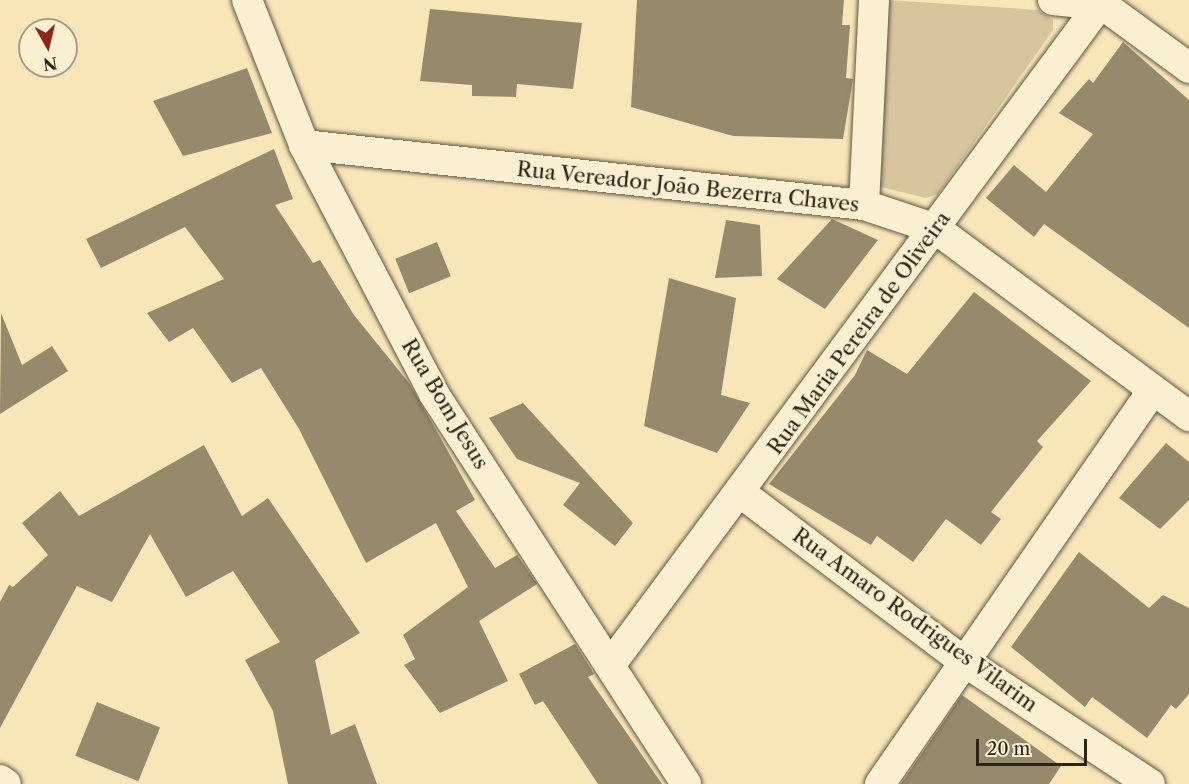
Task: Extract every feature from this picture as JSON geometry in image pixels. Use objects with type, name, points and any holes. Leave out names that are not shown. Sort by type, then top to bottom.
[{"type":"street","name":"Rua Bom Jesus","points":[[248,0],[304,145],[434,394],[611,664],[686,784]]},
{"type":"street","points":[[864,205],[874,0]]},
{"type":"street","points":[[1053,0],[1103,3],[1189,68]]},
{"type":"street","name":"Rua Maria Pereira de Oliveira","points":[[611,664],[741,493],[1103,3]]},
{"type":"street","name":"Rua Vereador João Bezerra Chaves","points":[[304,145],[864,205],[936,229],[1189,416]]},
{"type":"street","points":[[880,784],[962,660],[1154,390]]},
{"type":"street","name":"Rua Amaro Rodrigues Vilarim","points":[[741,493],[962,660],[1150,784]]},
{"type":"street","points":[[0,780],[6,784]]},
{"type":"shaded area","points":[[888,0],[1039,10],[1053,20],[1053,30],[938,194],[926,198],[877,186]]},
{"type":"building","points":[[637,0],[844,0],[842,25],[850,25],[846,78],[853,79],[843,139],[733,136],[631,107]]},
{"type":"building","points":[[430,9],[582,23],[573,89],[517,84],[516,97],[472,96],[472,85],[420,81]]},
{"type":"building","points":[[1123,42],[1189,100],[1189,328],[1044,224],[1034,237],[986,198],[1014,165],[1046,192],[1093,134],[1059,113],[1089,79],[1093,83]]},
{"type":"building","points":[[247,68],[272,133],[183,156],[153,101]]},
{"type":"building","points":[[274,149],[293,199],[275,205],[313,263],[320,260],[354,315],[409,383],[475,500],[456,511],[495,568],[517,555],[537,584],[479,621],[508,681],[440,713],[404,665],[415,659],[403,635],[468,587],[436,523],[366,563],[299,429],[261,368],[232,383],[193,328],[169,342],[147,313],[224,279],[185,227],[101,268],[86,239]]},
{"type":"building","points":[[832,219],[878,240],[825,309],[777,279]]},
{"type":"building","points":[[726,220],[760,225],[762,276],[715,278]]},
{"type":"building","points":[[437,242],[451,276],[409,293],[395,259]]},
{"type":"building","points":[[669,278],[736,298],[721,395],[750,403],[717,453],[644,426]]},
{"type":"building","points":[[974,292],[1091,381],[1037,441],[1043,447],[991,512],[1001,519],[981,545],[946,519],[913,562],[877,536],[871,545],[769,484],[855,375],[867,350],[907,374]]},
{"type":"building","points":[[1,313],[22,365],[52,346],[68,371],[0,414]]},
{"type":"building","points":[[523,403],[633,523],[615,546],[563,505],[580,483],[517,459],[489,418]]},
{"type":"building","points":[[1166,443],[1189,462],[1189,500],[1160,529],[1119,498]]},
{"type":"building","points":[[204,445],[242,516],[268,498],[360,633],[315,660],[331,735],[355,724],[377,784],[288,784],[273,711],[245,660],[280,642],[233,571],[186,597],[150,534],[112,602],[77,586],[0,728],[0,602],[9,585],[13,587],[48,555],[22,523],[60,491],[79,516]]},
{"type":"building","points":[[1079,552],[1149,608],[1163,595],[1189,608],[1189,694],[1176,709],[1171,705],[1147,738],[1092,697],[1085,707],[1011,647]]},
{"type":"building","points":[[575,644],[594,674],[588,677],[662,784],[598,784],[543,701],[535,705],[519,674]]},
{"type":"building","points":[[962,695],[1061,766],[1049,784],[901,784]]},
{"type":"building","points":[[97,702],[160,727],[138,781],[75,756]]}]
